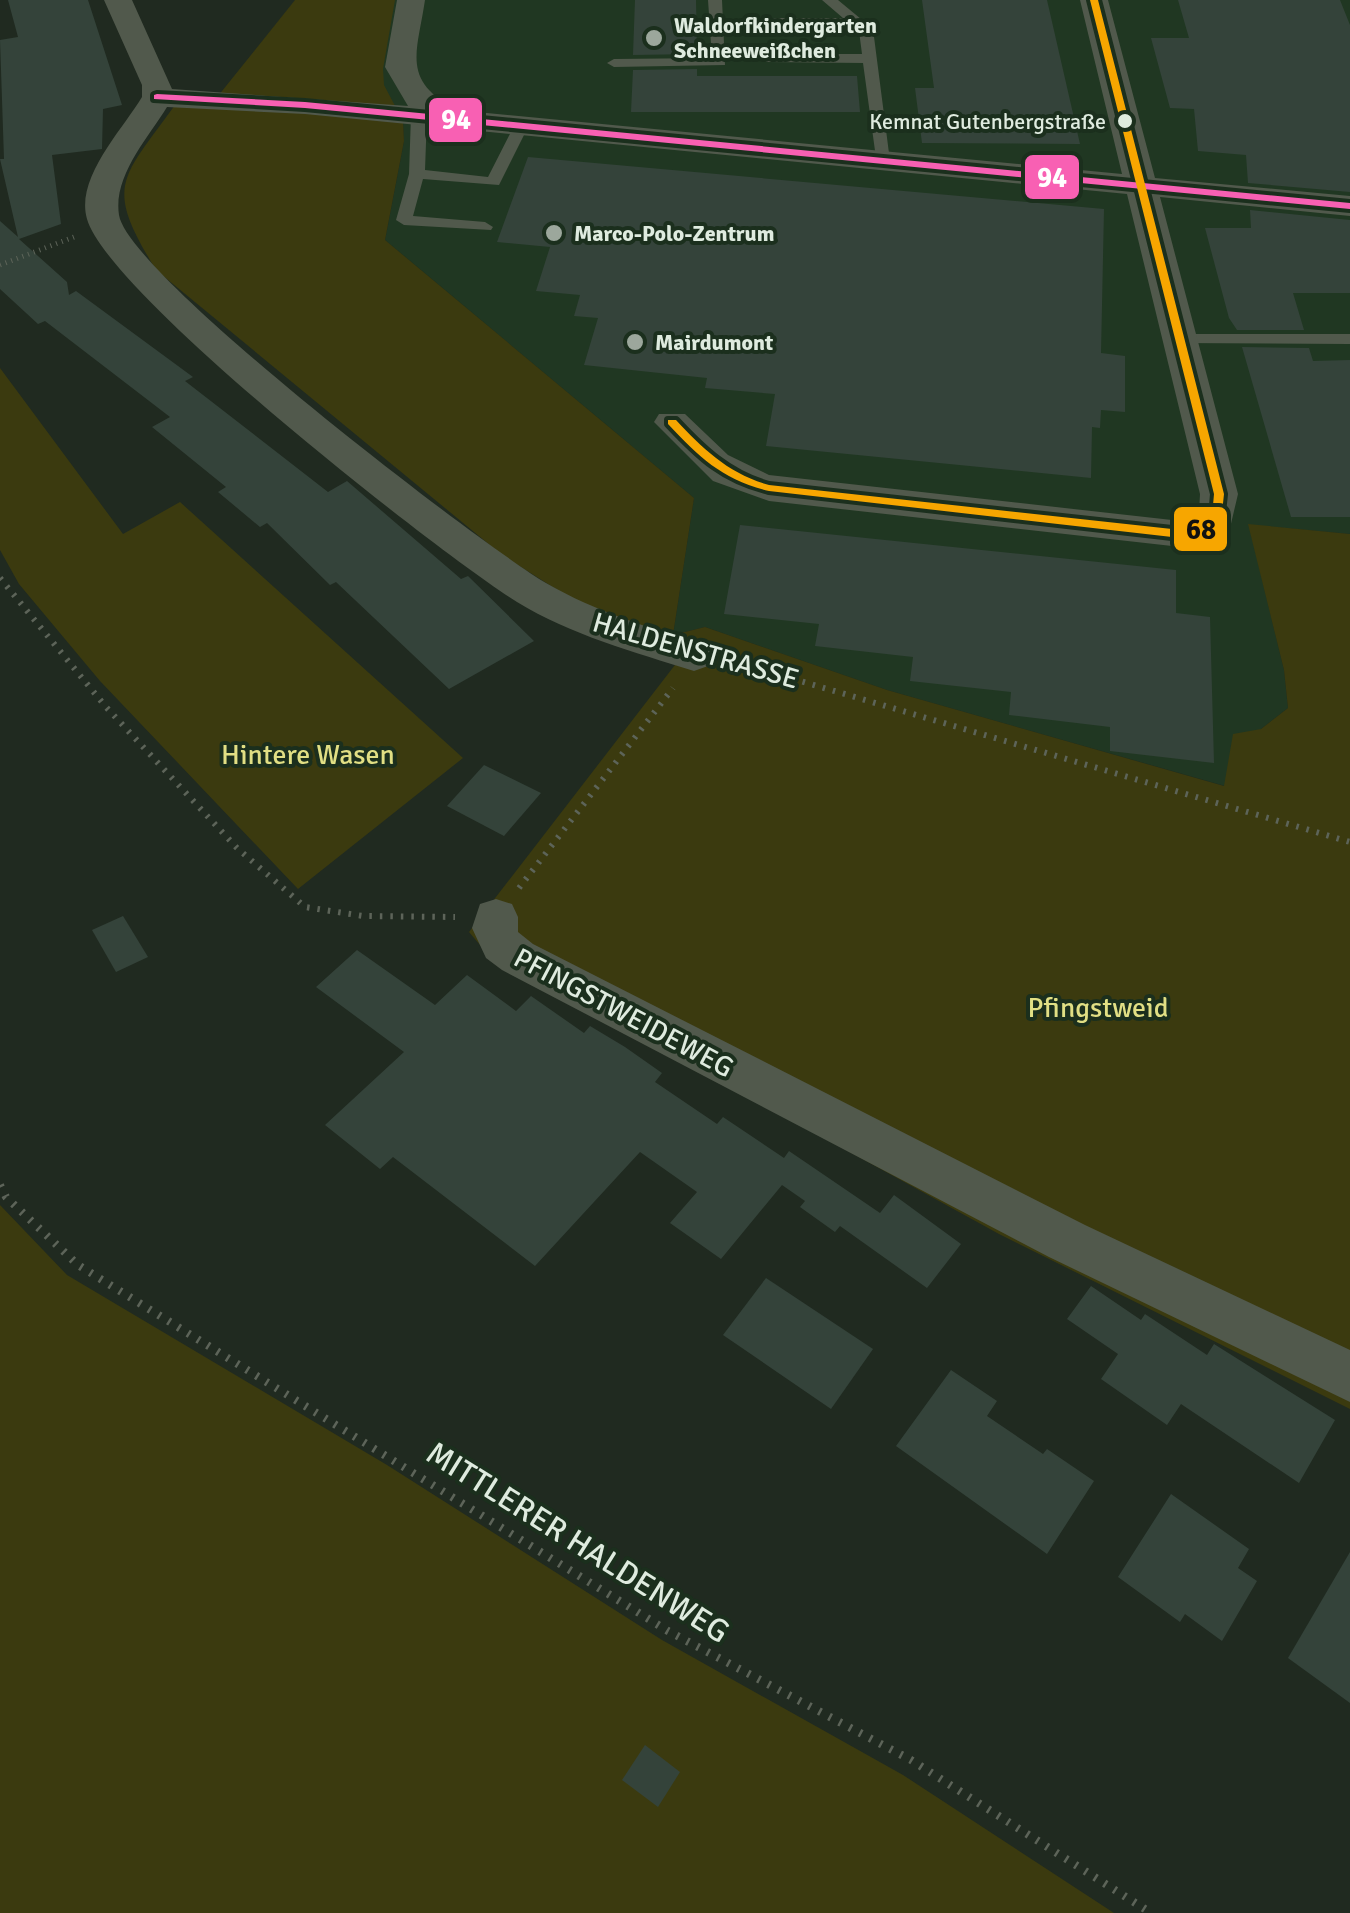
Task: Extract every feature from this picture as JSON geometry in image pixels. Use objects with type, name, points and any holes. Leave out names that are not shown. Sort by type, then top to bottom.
[{"type":"street","points":[[104,224],[102,209],[112,176],[157,96],[152,71],[118,0]]},
{"type":"street","points":[[411,0],[400,68],[403,78],[433,116]]},
{"type":"street","points":[[672,422],[718,471],[742,483],[1161,532],[1190,532],[1211,524],[1219,511],[1219,494],[1094,0]]},
{"type":"street","points":[[157,96],[433,116],[1350,206]]},
{"type":"street","name":"HALDENSTRASSE","points":[[104,224],[135,269],[214,344],[500,572],[574,614],[694,656]]},
{"type":"street","name":"PFINGSTWEIDEWEG","points":[[496,917],[492,927],[499,944],[546,972],[1067,1241],[1350,1377]]},
{"type":"lane","points":[[614,63],[720,62],[715,0]]},
{"type":"lane","points":[[829,0],[866,28],[884,158]]},
{"type":"lane","points":[[766,22],[858,22]]},
{"type":"lane","points":[[767,58],[870,59]]},
{"type":"lane","points":[[433,116],[404,220],[485,227]]},
{"type":"lane","points":[[417,174],[493,182],[521,125]]},
{"type":"lane","points":[[1181,339],[1350,339]]},
{"type":"path","points":[[0,265],[104,224]]},
{"type":"path","name":"PFINGSTWEIDEWEG","points":[[0,578],[106,707],[237,848],[305,907],[363,916],[496,917]]},
{"type":"path","points":[[496,917],[628,752],[694,656]]},
{"type":"path","name":"HALDENSTRASSE","points":[[694,656],[738,662],[1350,842]]},
{"type":"path","name":"MITTLERER HALDENWEG","points":[[0,1186],[6,1197],[78,1265],[668,1631],[912,1760],[1151,1913]]},
{"type":"shaded area","points":[[295,0],[1350,0],[1350,534],[1249,525],[1284,670],[1288,708],[1261,729],[1225,786],[887,690],[705,627],[673,635],[694,498],[385,240],[404,141],[403,122]]},
{"type":"green space","name":"Pfingstweid","points":[[295,0],[395,0],[383,69],[384,85],[403,121],[404,141],[385,240],[694,498],[673,635],[705,627],[887,690],[1224,786],[1233,734],[1261,729],[1288,708],[1284,670],[1248,524],[1350,534],[1350,1409],[999,1234],[486,952],[469,932],[678,661],[631,625],[578,603],[502,555],[156,270],[129,219],[125,184],[131,168],[175,105],[210,106]]},
{"type":"green space","name":"Hintere Wasen","points":[[0,368],[123,534],[180,502],[463,758],[298,889],[100,681],[19,584],[0,550]]},
{"type":"green space","points":[[0,1205],[67,1275],[387,1465],[662,1640],[903,1775],[1114,1913],[0,1913]]},
{"type":"building","points":[[8,0],[88,0],[122,105],[103,109],[102,149],[52,155],[61,224],[19,239],[67,282],[69,295],[76,291],[193,377],[185,381],[328,492],[347,481],[461,579],[468,576],[534,641],[449,689],[336,582],[330,585],[267,523],[260,527],[218,492],[226,487],[152,427],[170,417],[45,321],[38,324],[0,289],[0,221],[18,237],[0,159],[4,159],[0,40],[18,37]]},
{"type":"building","points":[[635,0],[696,0],[697,54],[633,55]]},
{"type":"building","points":[[922,0],[1047,0],[1080,144],[922,143],[915,88],[934,88]]},
{"type":"building","points":[[1178,0],[1340,0],[1350,25],[1350,192],[1248,183],[1246,155],[1198,151],[1194,109],[1170,108],[1151,38],[1189,38]]},
{"type":"building","points":[[697,69],[697,76],[857,76],[860,112],[631,112],[633,70]]},
{"type":"building","name":"Mairdumont","points":[[528,157],[1104,209],[1101,353],[1125,356],[1125,412],[1101,410],[1100,428],[1092,427],[1091,478],[766,446],[775,394],[705,388],[707,378],[584,365],[598,318],[574,316],[580,295],[536,291],[550,247],[497,242]]},
{"type":"building","points":[[1250,210],[1350,220],[1350,293],[1293,293],[1304,330],[1237,330],[1229,318],[1205,228],[1251,228]]},
{"type":"building","points":[[1242,347],[1309,348],[1313,361],[1350,360],[1350,517],[1291,517]]},
{"type":"building","points":[[740,525],[1176,570],[1176,613],[1210,617],[1214,763],[1110,751],[1110,727],[1009,715],[1011,692],[910,681],[913,657],[815,646],[819,624],[724,614]]},
{"type":"building","points":[[484,765],[541,793],[504,836],[447,806]]},
{"type":"building","points":[[123,916],[148,957],[116,972],[92,930]]},
{"type":"building","points":[[357,950],[435,1005],[467,975],[516,1011],[531,996],[584,1033],[590,1026],[625,1047],[662,1073],[655,1082],[717,1124],[723,1117],[784,1158],[789,1151],[880,1213],[894,1195],[961,1244],[927,1288],[840,1226],[835,1232],[800,1207],[805,1201],[782,1185],[721,1259],[670,1223],[697,1192],[640,1152],[535,1266],[393,1157],[380,1169],[325,1125],[404,1052],[316,987]]},
{"type":"building","points":[[766,1278],[873,1349],[831,1409],[723,1335]]},
{"type":"building","points":[[1091,1286],[1141,1320],[1145,1314],[1207,1355],[1214,1344],[1335,1420],[1299,1483],[1181,1404],[1167,1425],[1101,1379],[1118,1354],[1067,1319]]},
{"type":"building","points":[[951,1370],[997,1401],[987,1416],[1043,1454],[1047,1449],[1094,1481],[1047,1554],[896,1446]]},
{"type":"building","points":[[1171,1494],[1249,1549],[1238,1568],[1257,1581],[1222,1641],[1185,1614],[1180,1622],[1118,1577]]},
{"type":"building","points":[[1350,1552],[1350,1703],[1288,1658]]},
{"type":"building","points":[[645,1745],[680,1772],[658,1807],[622,1780]]},
{"type":"transit line","name":"68","points":[[672,422],[726,472],[769,488],[1172,533],[1202,529],[1217,519],[1219,494],[1094,0]]},
{"type":"transit line","name":"94","points":[[157,97],[305,105],[1350,206]]},
{"type":"place","name":"Waldorfkindergarten Schneeweißchen","points":[[654,38]]},
{"type":"place","name":"Kemnat Gutenbergstraße","points":[[1125,121]]},
{"type":"place","name":"Marco-Polo-Zentrum","points":[[554,233]]},
{"type":"place","name":"Mairdumont","points":[[635,342]]}]
